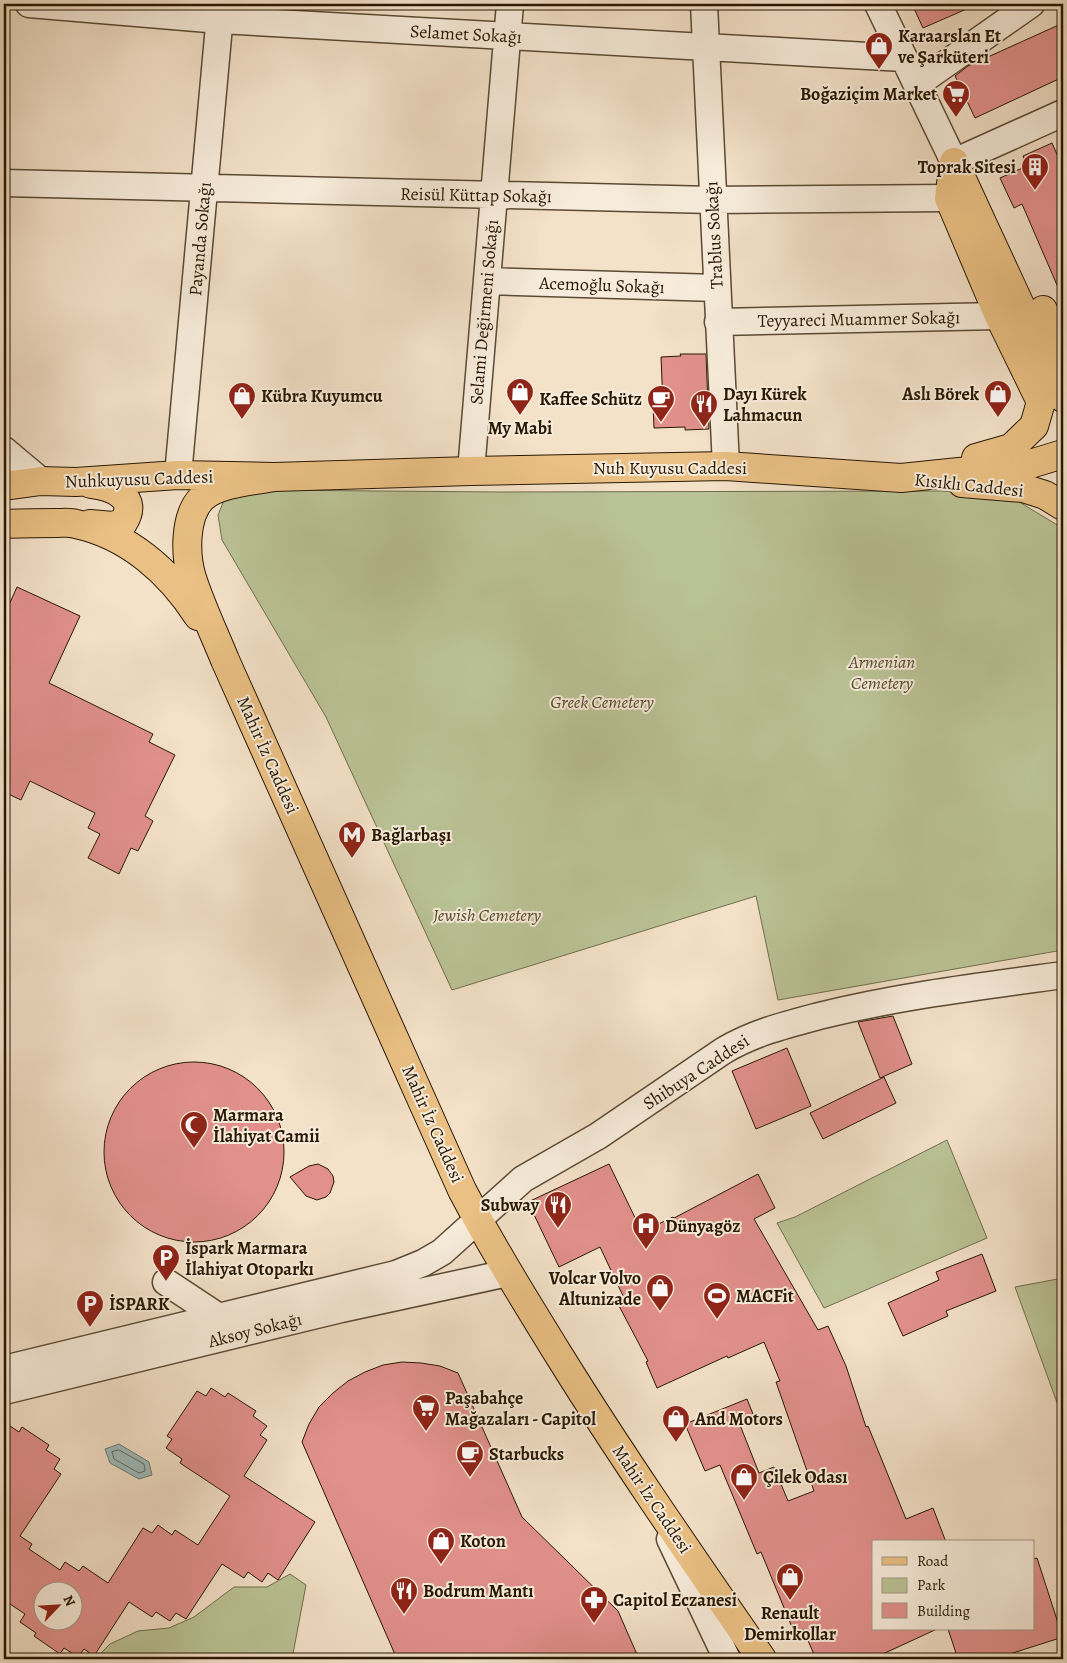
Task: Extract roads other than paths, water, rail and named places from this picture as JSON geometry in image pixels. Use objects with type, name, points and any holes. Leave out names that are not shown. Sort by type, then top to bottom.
[{"type":"main road","points":[[901,478],[1011,448],[1034,426],[1041,402],[999,316],[949,198],[954,162]]},
{"type":"main road","points":[[954,162],[984,188],[1063,352]]},
{"type":"main road","points":[[954,162],[1063,398]]},
{"type":"main road","name":"Nuh Kuyusu Caddesi","points":[[274,477],[726,466],[901,478],[1027,465],[1063,454]]},
{"type":"main road","name":"Nuhkuyusu Caddesi","points":[[4,486],[41,481],[76,482],[178,475],[274,477]]},
{"type":"main road","points":[[225,660],[192,577],[188,551],[191,517],[203,498],[214,491],[233,484],[274,477]]},
{"type":"main road","name":"Kısıklı Caddesi","points":[[901,478],[1022,488],[1045,496],[1063,506]]},
{"type":"main road","points":[[4,524],[24,522],[113,526],[123,523],[128,515],[128,503],[119,493],[109,486],[76,482]]},
{"type":"main road","points":[[76,523],[112,536],[133,547],[150,560],[188,602],[225,660]]},
{"type":"main road","name":"Mahir İz Caddesi","points":[[225,660],[462,1190],[478,1220],[508,1273],[650,1498],[762,1659]]},
{"type":"street","name":"Selamet Sokağı","points":[[28,4],[220,12],[507,36],[904,58]]},
{"type":"street","name":"Selami Değirmeni Sokağı","points":[[471,471],[510,4]]},
{"type":"street","name":"Trablus Sokağı","points":[[704,4],[726,466]]},
{"type":"street","points":[[878,4],[954,162],[1063,113]]},
{"type":"street","points":[[917,84],[1031,4]]},
{"type":"street","name":"Payanda Sokağı","points":[[178,475],[220,12]]},
{"type":"street","name":"Reisül Küttap Sokağı","points":[[4,183],[712,200],[949,198]]},
{"type":"street","name":"Acemoğlu Sokağı","points":[[487,282],[717,288]]},
{"type":"street","name":"Teyyareci Muammer Sokağı","points":[[718,322],[999,316]]},
{"type":"street","points":[[4,450],[41,481]]},
{"type":"street","name":"Shibuya Caddesi","points":[[478,1220],[523,1179],[598,1136],[705,1062],[742,1040],[769,1029],[868,1004],[1063,975]]},
{"type":"street","name":"Aksoy Sokağı","points":[[4,1369],[396,1274],[423,1263],[442,1252],[478,1220]]},
{"type":"street","name":"Aksoy Sokağı","points":[[4,1391],[341,1309],[508,1273]]},
{"type":"street","points":[[166,1282],[219,1317]]},
{"type":"street","points":[[650,1498],[727,1659]]},
{"type":"water","points":[[119,1444],[149,1462],[152,1475],[139,1479],[110,1463],[105,1449]]},
{"type":"place","name":"Karaarslan Et ve Şarküteri","points":[[879,70]]},
{"type":"place","name":"Boğaziçim Market","points":[[956,118]]},
{"type":"place","name":"Toprak Sitesi","points":[[1035,191]]},
{"type":"place","name":"My Mabi","points":[[520,416]]},
{"type":"place","name":"Aslı Börek","points":[[998,418]]},
{"type":"place","name":"Kübra Kuyumcu","points":[[242,420]]},
{"type":"place","name":"Kaffee Schütz","points":[[661,423]]},
{"type":"place","name":"Dayı Kürek Lahmacun","points":[[704,428]]},
{"type":"place","name":"Bağlarbaşı","points":[[352,859]]},
{"type":"place","name":"Marmara İlahiyat Camii","points":[[194,1149]]},
{"type":"place","name":"Subway","points":[[558,1229]]},
{"type":"place","name":"Dünyagöz","points":[[646,1250]]},
{"type":"place","name":"İspark Marmara İlahiyat Otoparkı","points":[[166,1282]]},
{"type":"place","name":"Volcar Volvo Altunizade","points":[[660,1312]]},
{"type":"place","name":"MACFit","points":[[717,1320]]},
{"type":"place","name":"İSPARK","points":[[90,1328]]},
{"type":"place","name":"Paşabahçe Mağazaları - Capitol","points":[[426,1432]]},
{"type":"place","name":"And Motors","points":[[676,1443]]},
{"type":"place","name":"Starbucks","points":[[470,1478]]},
{"type":"place","name":"Çilek Odası","points":[[744,1501]]},
{"type":"place","name":"Koton","points":[[441,1565]]},
{"type":"place","name":"Renault Demirkollar","points":[[790,1601]]},
{"type":"place","name":"Bodrum Mantı","points":[[404,1615]]},
{"type":"place","name":"Capitol Eczanesi","points":[[594,1624]]},
{"type":"park label","name":"Armenian Cemetery","points":[[882,672]]},
{"type":"park label","name":"Greek Cemetery","points":[[602,702]]},
{"type":"park label","name":"Jewish Cemetery","points":[[487,915]]}]
